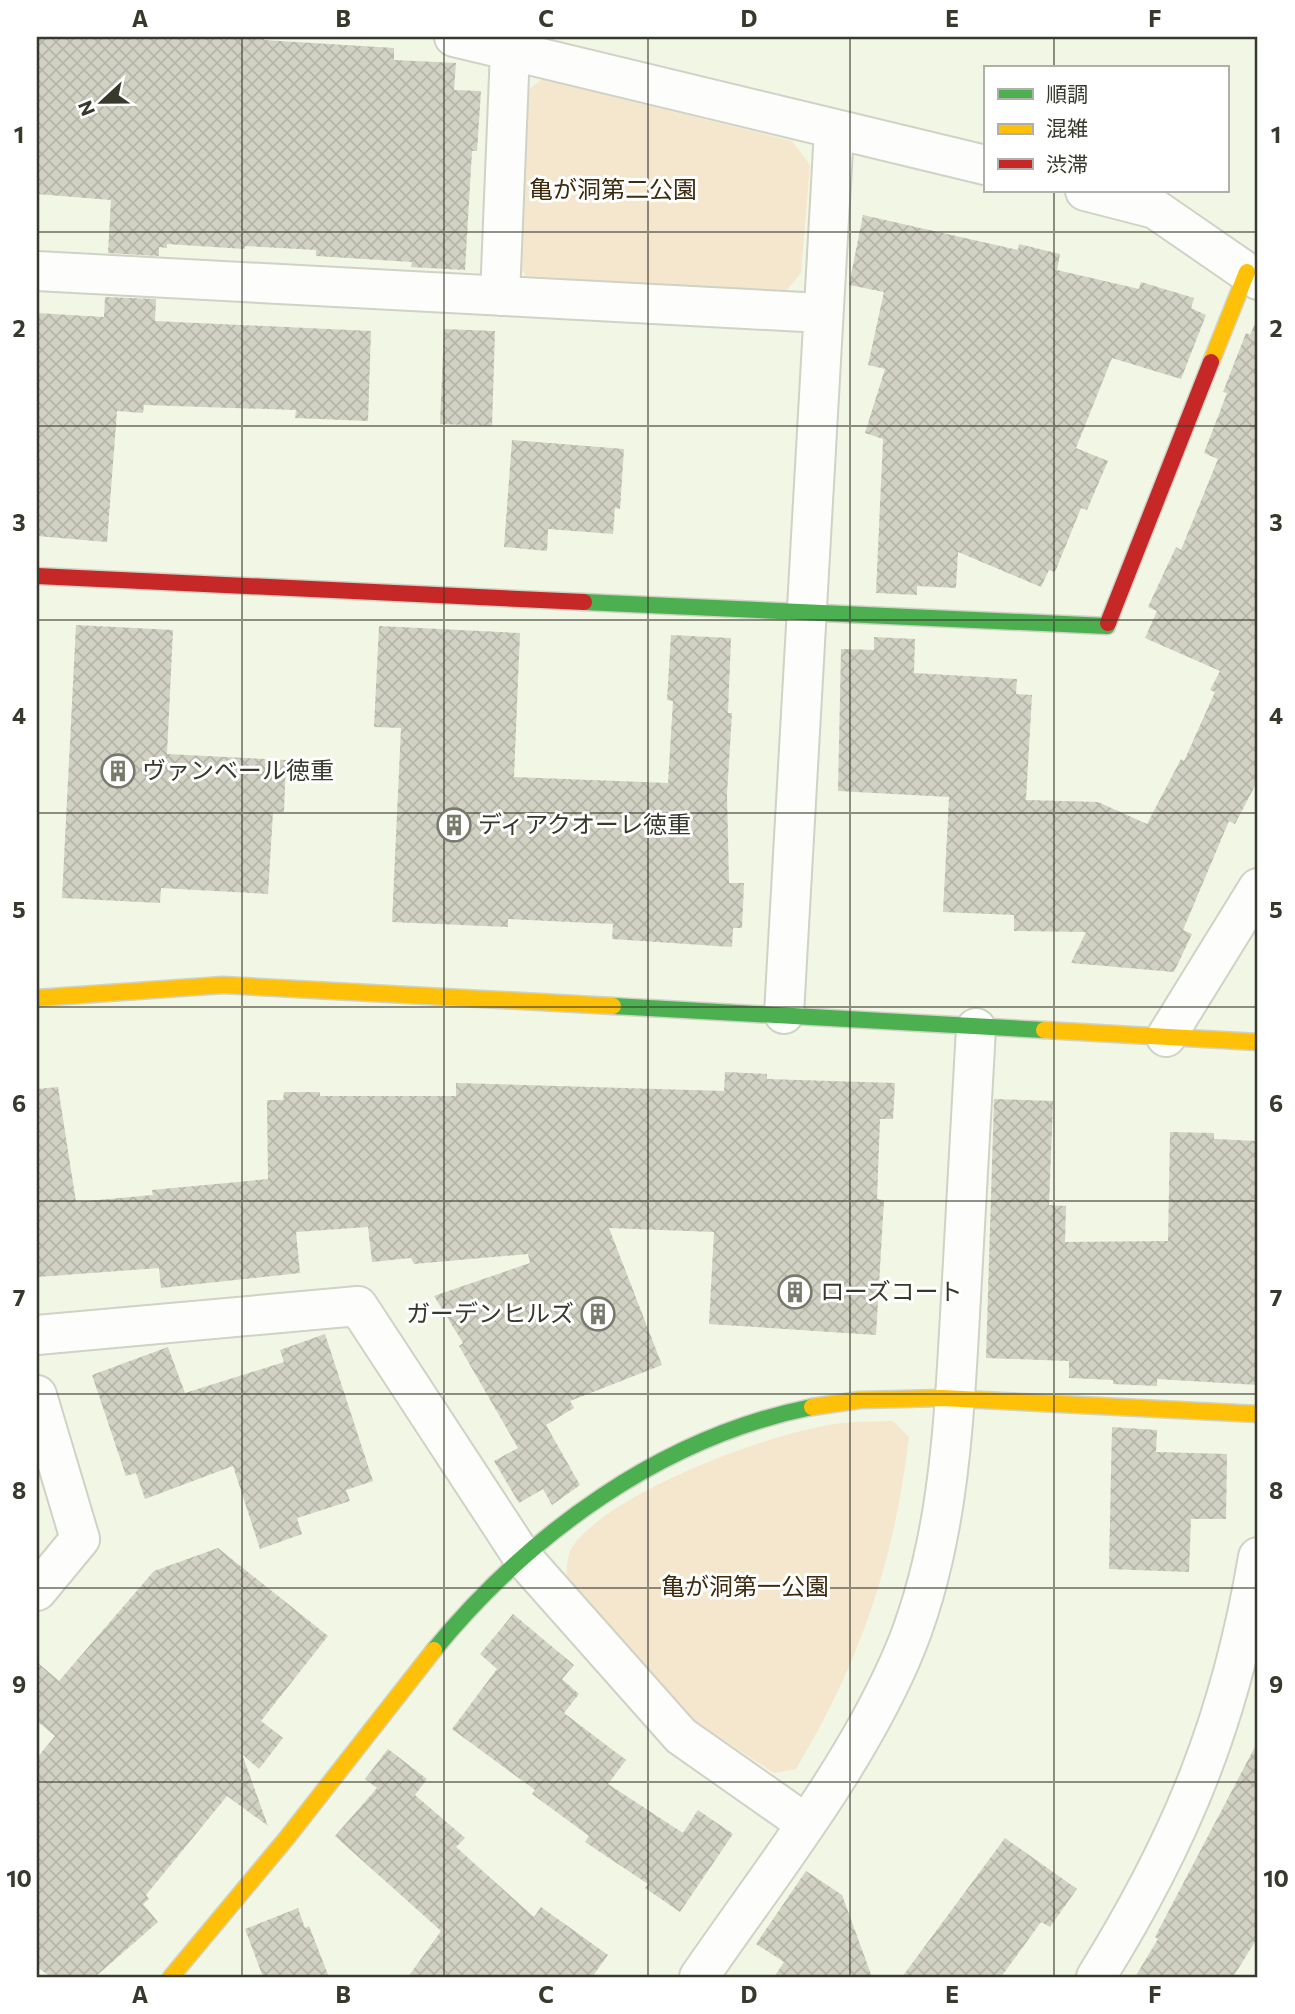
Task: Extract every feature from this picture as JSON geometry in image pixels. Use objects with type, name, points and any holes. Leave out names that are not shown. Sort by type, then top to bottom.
[{"type":"street","points":[[454,37],[834,131],[984,165]]},
{"type":"street","points":[[500,296],[510,51]]},
{"type":"street","points":[[784,1014],[809,614],[822,313],[834,131]]},
{"type":"street","points":[[37,576],[121,577],[809,614],[1107,626],[1252,276],[1155,209],[1089,192]]},
{"type":"street","points":[[37,271],[822,313]]},
{"type":"street","points":[[1166,1037],[1258,888]]},
{"type":"street","points":[[37,998],[223,985],[1258,1042]]},
{"type":"street","points":[[699,1977],[870,1724],[910,1634],[927,1585],[940,1523],[955,1397],[976,1028]]},
{"type":"street","points":[[37,1335],[358,1306],[523,1558],[681,1736],[805,1823]]},
{"type":"street","points":[[37,1395],[80,1539],[37,1591]]},
{"type":"street","points":[[171,1977],[297,1825],[443,1639],[523,1558],[614,1486],[657,1462],[745,1424],[831,1404],[955,1397],[1258,1415]]},
{"type":"street","points":[[1096,1977],[1136,1913],[1170,1849],[1200,1778],[1244,1638],[1258,1557]]},
{"type":"green space","name":"亀が洞第二公園","points":[[542,79],[792,141],[810,165],[801,273],[785,292],[526,276],[517,262],[526,92]]},
{"type":"green space","name":"亀が洞第一公園","points":[[893,1421],[909,1437],[894,1526],[871,1609],[839,1689],[796,1769],[774,1773],[690,1718],[566,1578],[569,1554],[572,1547],[592,1526],[620,1506],[693,1468],[806,1430],[842,1423]]},
{"type":"building","points":[[37,37],[265,37],[264,40],[394,48],[394,60],[456,63],[454,90],[481,91],[477,151],[472,151],[465,270],[411,267],[412,262],[316,256],[316,250],[245,246],[245,249],[167,244],[167,248],[159,247],[159,256],[108,253],[111,200],[37,194]]},
{"type":"building","points":[[863,215],[1018,250],[1019,244],[1060,254],[1057,270],[1139,289],[1141,282],[1194,298],[1191,308],[1206,315],[1181,379],[1112,358],[1076,448],[1108,461],[1087,510],[1081,508],[1055,572],[1049,570],[1041,587],[958,552],[956,588],[917,586],[917,595],[876,593],[883,439],[865,433],[885,369],[868,365],[884,292],[849,285]]},
{"type":"building","points":[[105,297],[156,299],[155,321],[371,331],[368,421],[295,418],[296,410],[144,405],[143,413],[117,411],[107,542],[37,536],[37,313],[104,317]]},
{"type":"building","points":[[1256,321],[1258,780],[1235,824],[1229,821],[1183,930],[1192,934],[1174,972],[1071,963],[1086,932],[1014,931],[1014,915],[943,912],[949,797],[838,791],[841,649],[874,650],[874,637],[915,639],[914,673],[1017,679],[1016,694],[1032,695],[1026,800],[1098,802],[1147,824],[1181,759],[1184,761],[1215,692],[1210,690],[1220,671],[1145,638],[1157,611],[1148,607],[1176,547],[1181,550],[1218,459],[1204,453],[1227,393],[1223,392],[1246,333],[1250,335]]},
{"type":"building","points":[[444,329],[495,331],[492,426],[440,424]]},
{"type":"building","points":[[512,440],[624,449],[620,509],[615,508],[613,534],[548,529],[547,551],[504,547]]},
{"type":"building","name":"ヴァンベール徳重","points":[[76,625],[173,630],[167,754],[286,760],[284,812],[273,812],[268,894],[161,888],[160,903],[62,898]]},
{"type":"building","points":[[379,626],[520,633],[514,777],[668,783],[673,701],[667,700],[671,635],[731,638],[728,713],[732,713],[727,794],[729,883],[744,883],[742,928],[733,928],[732,947],[612,939],[613,924],[508,919],[508,927],[392,922],[401,728],[374,727]]},
{"type":"building","points":[[725,1072],[767,1074],[767,1079],[895,1083],[893,1119],[880,1119],[877,1199],[884,1200],[876,1335],[709,1324],[714,1232],[609,1228],[662,1365],[570,1401],[574,1408],[546,1425],[580,1485],[552,1505],[543,1489],[519,1503],[494,1461],[518,1448],[459,1346],[463,1343],[434,1296],[530,1263],[528,1254],[414,1264],[411,1258],[372,1262],[368,1227],[296,1232],[300,1273],[161,1288],[159,1268],[37,1277],[37,1089],[58,1087],[76,1202],[153,1195],[152,1190],[268,1179],[267,1100],[283,1100],[284,1092],[320,1092],[320,1096],[456,1096],[456,1083],[724,1091]]},
{"type":"building","points":[[994,1099],[1053,1101],[1049,1205],[1066,1206],[1065,1242],[1168,1241],[1170,1132],[1214,1133],[1214,1139],[1258,1141],[1258,1385],[1157,1379],[1157,1386],[1113,1384],[1113,1380],[1069,1378],[1069,1361],[986,1358]]},
{"type":"building","points":[[325,1334],[373,1481],[346,1490],[350,1501],[297,1518],[302,1534],[260,1549],[233,1466],[145,1499],[136,1473],[126,1476],[92,1375],[168,1347],[185,1393],[284,1362],[280,1350]]},
{"type":"building","points":[[1112,1427],[1157,1430],[1156,1452],[1227,1454],[1226,1519],[1191,1519],[1189,1572],[1109,1569]]},
{"type":"building","points":[[218,1548],[328,1636],[261,1721],[283,1738],[259,1769],[242,1754],[268,1826],[227,1796],[146,1895],[149,1899],[143,1904],[158,1922],[95,1977],[51,1977],[37,1967],[37,1758],[55,1736],[37,1721],[37,1662],[59,1681],[154,1571]]},
{"type":"building","points":[[513,1614],[574,1665],[562,1679],[579,1694],[564,1713],[626,1760],[608,1784],[683,1833],[698,1810],[733,1834],[680,1912],[645,1888],[648,1884],[585,1842],[589,1836],[532,1794],[535,1790],[452,1729],[497,1669],[480,1654]]},
{"type":"building","points":[[1258,1741],[1258,1937],[1233,1977],[1135,1977],[1158,1939],[1155,1937]]},
{"type":"building","points":[[388,1749],[427,1779],[415,1795],[465,1838],[456,1847],[534,1917],[541,1907],[608,1955],[592,1977],[408,1977],[441,1931],[335,1836],[377,1788],[365,1779]]},
{"type":"building","points":[[1005,1838],[1077,1889],[1050,1927],[1041,1922],[1001,1977],[902,1977]]},
{"type":"building","points":[[806,1871],[842,1895],[872,1977],[774,1977],[784,1962],[756,1944]]},
{"type":"building","points":[[298,1908],[305,1928],[309,1926],[329,1977],[263,1977],[245,1929]]},
{"type":"traffic: fast","points":[[584,602],[1107,626],[1108,623]]},
{"type":"traffic: fast","points":[[613,1006],[1044,1030]]},
{"type":"traffic: fast","points":[[434,1650],[512,1567],[556,1530],[603,1496],[652,1466],[703,1441],[757,1421],[812,1407]]},
{"type":"traffic: slow","points":[[1211,362],[1247,272]]},
{"type":"traffic: slow","points":[[37,998],[223,985],[613,1006]]},
{"type":"traffic: slow","points":[[1044,1030],[1258,1042]]},
{"type":"traffic: slow","points":[[812,1407],[860,1400],[942,1398],[1258,1414]]},
{"type":"traffic: slow","points":[[171,1977],[286,1839],[434,1650]]},
{"type":"traffic: jam","points":[[1108,623],[1211,362]]},
{"type":"traffic: jam","points":[[37,576],[584,602]]},
{"type":"place","name":"ヴァンベール徳重","points":[[118,771]]},
{"type":"place","name":"ディアクオーレ徳重","points":[[454,825]]},
{"type":"place","name":"ローズコート","points":[[795,1292]]},
{"type":"place","name":"ガーデンヒルズ","points":[[598,1314]]}]
